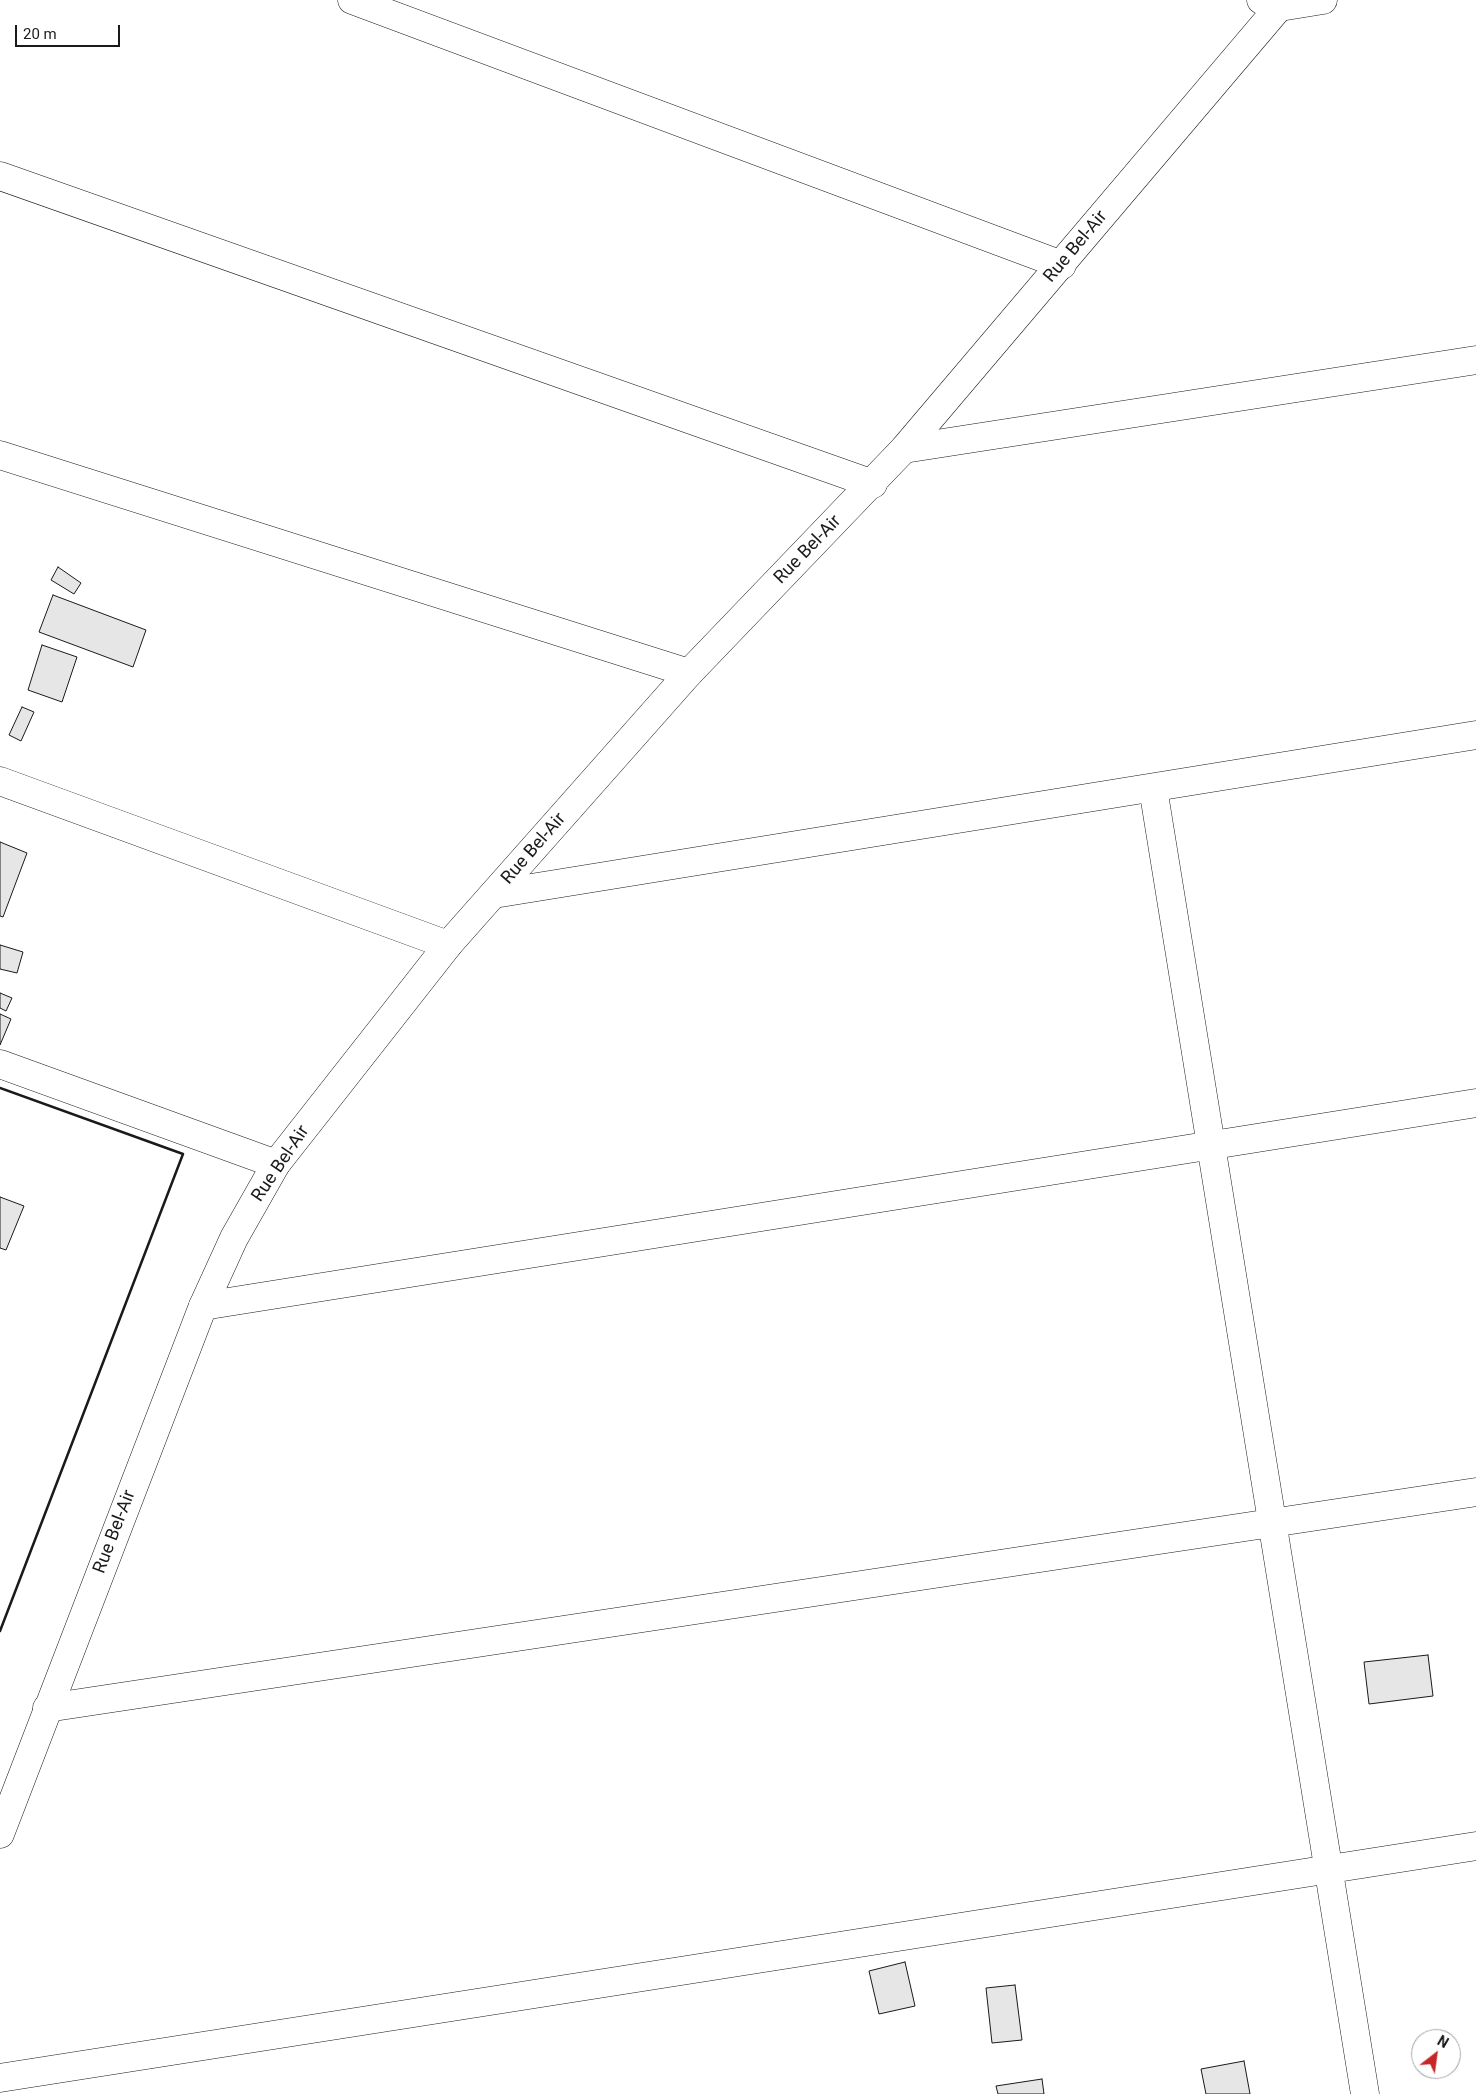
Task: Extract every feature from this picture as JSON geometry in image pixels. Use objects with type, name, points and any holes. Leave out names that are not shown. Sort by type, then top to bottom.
[{"type":"street","points":[[352,0],[1062,265]]},
{"type":"street","points":[[1275,2],[1322,0]]},
{"type":"street","name":"Rue Bel-Air","points":[[0,1834],[203,1306],[234,1238],[276,1164],[448,945],[689,672],[873,484],[904,449],[1062,265],[1275,2]]},
{"type":"street","points":[[0,176],[873,484]]},
{"type":"street","points":[[904,449],[1476,360]]},
{"type":"street","points":[[0,455],[689,672]]},
{"type":"street","points":[[494,894],[1476,735]]},
{"type":"street","points":[[0,781],[448,945]]},
{"type":"street","points":[[1153,788],[1365,2094]]},
{"type":"street","points":[[0,1064],[276,1164]]},
{"type":"street","points":[[203,1306],[1476,1104]]},
{"type":"street","points":[[47,1708],[1476,1492]]},
{"type":"street","points":[[0,2078],[1476,1846]]},
{"type":"building","points":[[58,567],[81,583],[74,594],[51,580]]},
{"type":"building","points":[[53,595],[146,630],[133,667],[39,632]]},
{"type":"building","points":[[42,645],[77,657],[62,702],[28,690]]},
{"type":"building","points":[[22,707],[34,712],[21,741],[9,735]]},
{"type":"building","points":[[0,842],[27,853],[3,917],[0,916]]},
{"type":"building","points":[[0,945],[23,952],[17,973],[0,969]]},
{"type":"building","points":[[0,993],[12,998],[6,1011],[0,1008]]},
{"type":"building","points":[[0,1014],[11,1019],[0,1045]]},
{"type":"building","points":[[0,1197],[24,1206],[6,1250],[0,1248]]},
{"type":"building","points":[[1428,1655],[1433,1696],[1369,1704],[1364,1662]]},
{"type":"building","points":[[905,1962],[915,2006],[879,2014],[869,1971]]},
{"type":"building","points":[[1015,1985],[1022,2040],[992,2043],[986,1988]]},
{"type":"building","points":[[1244,2061],[1250,2094],[1206,2094],[1201,2069]]},
{"type":"building","points":[[1042,2079],[1044,2094],[998,2094],[996,2086]]},
{"type":"wall","points":[[0,1088],[183,1154],[0,1631]]}]
